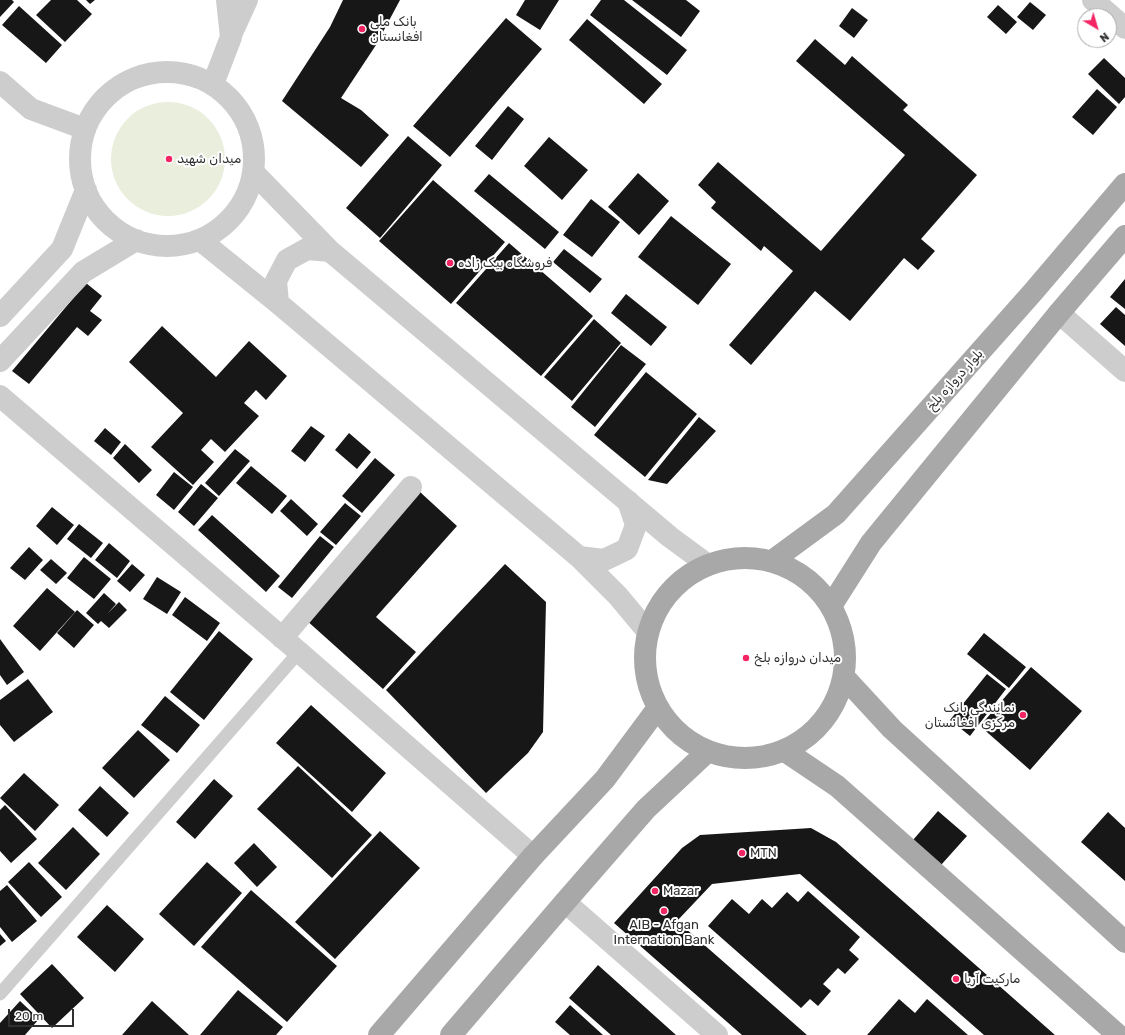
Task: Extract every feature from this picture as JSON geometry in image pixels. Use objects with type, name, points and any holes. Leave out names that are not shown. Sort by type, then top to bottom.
[{"type":"main road","name":"بلوار دروازه بلخ","points":[[772,561],[836,514],[1033,292],[1125,184]]},
{"type":"main road","points":[[831,606],[871,543],[1059,313],[1125,236]]},
{"type":"main road","points":[[739,558],[772,561],[806,578],[831,606],[842,628],[846,652],[844,677],[824,721],[785,751],[746,759],[706,752],[678,735],[658,709],[647,685],[644,658],[648,632],[660,604],[681,580],[708,564],[739,558]]},
{"type":"main road","points":[[844,677],[892,729],[1125,942]]},
{"type":"main road","points":[[379,1035],[533,856],[605,779],[658,709]]},
{"type":"main road","points":[[785,751],[837,786],[1118,1035]]},
{"type":"main road","points":[[451,1035],[564,902],[646,809],[706,752]]},
{"type":"street","points":[[227,0],[231,37]]},
{"type":"street","points":[[214,84],[231,37],[247,0]]},
{"type":"street","points":[[1093,0],[1125,28]]},
{"type":"street","points":[[164,72],[190,74],[214,84],[239,108],[253,139],[254,173],[244,201],[226,224],[200,240],[168,246],[136,240],[114,229],[98,211],[86,190],[81,170],[81,149],[85,129],[98,106],[116,88],[139,76],[164,72]]},
{"type":"street","points":[[0,82],[31,109],[85,129]]},
{"type":"street","points":[[254,173],[330,251],[670,537],[708,564]]},
{"type":"street","points":[[0,316],[62,249],[86,190]]},
{"type":"street","points":[[0,361],[83,272],[136,240]]},
{"type":"street","points":[[200,240],[278,303],[579,558],[618,596],[648,632]]},
{"type":"street","points":[[278,303],[276,281],[287,260],[307,250],[330,251]]},
{"type":"street","points":[[1059,313],[1125,370]]},
{"type":"street","points":[[0,396],[299,652],[533,856]]},
{"type":"street","points":[[282,638],[411,487]]},
{"type":"street","points":[[579,558],[604,560],[627,549],[636,525],[628,501]]},
{"type":"street","points":[[564,902],[717,1035]]},
{"type":"lane","points":[[0,994],[299,652]]},
{"type":"green space","points":[[168,102],[179,103],[190,107],[200,112],[208,119],[215,127],[220,137],[224,148],[224,170],[220,181],[215,191],[208,199],[200,206],[190,211],[179,215],[168,216],[157,215],[146,211],[136,206],[128,199],[121,191],[116,181],[112,170],[111,159],[112,148],[116,137],[121,127],[128,119],[136,112],[146,107],[157,103]]},
{"type":"building","points":[[0,0],[12,0],[14,2],[0,17]]},
{"type":"building","points":[[51,0],[77,0],[92,14],[65,42],[36,15]]},
{"type":"building","points":[[86,0],[95,0],[90,4]]},
{"type":"building","points":[[343,0],[400,0],[376,45],[341,98],[361,110],[389,135],[361,167],[282,101],[330,27]]},
{"type":"building","points":[[525,0],[559,0],[540,30],[516,15]]},
{"type":"building","points":[[601,0],[624,0],[687,50],[667,75],[590,15]]},
{"type":"building","points":[[632,0],[686,0],[700,11],[681,37]]},
{"type":"building","points":[[1030,2],[1046,15],[1033,30],[1017,17]]},
{"type":"building","points":[[998,5],[1017,22],[1006,34],[987,17]]},
{"type":"building","points":[[19,6],[62,45],[46,63],[2,25]]},
{"type":"building","points":[[852,8],[868,20],[854,38],[839,26]]},
{"type":"building","points":[[506,18],[542,49],[450,157],[413,126]]},
{"type":"building","points":[[587,19],[662,84],[644,104],[569,40]]},
{"type":"building","points":[[815,39],[845,65],[852,56],[908,105],[903,110],[977,175],[921,239],[935,251],[918,270],[904,258],[850,321],[815,291],[751,365],[729,345],[793,271],[764,246],[761,251],[711,208],[716,202],[698,185],[718,162],[821,251],[905,155],[796,61]]},
{"type":"building","points":[[1104,58],[1125,78],[1125,97],[1119,104],[1088,74]]},
{"type":"building","points":[[1097,89],[1117,107],[1093,135],[1072,117]]},
{"type":"building","points":[[508,106],[524,119],[492,160],[475,146]]},
{"type":"building","points":[[408,136],[442,165],[380,238],[346,208]]},
{"type":"building","points":[[549,137],[588,170],[562,200],[524,166]]},
{"type":"building","points":[[638,173],[669,201],[639,235],[608,207]]},
{"type":"building","points":[[489,174],[559,232],[545,249],[474,191]]},
{"type":"building","points":[[433,180],[505,242],[451,304],[379,241]]},
{"type":"building","points":[[591,199],[620,222],[592,257],[563,235]]},
{"type":"building","points":[[671,216],[731,264],[698,305],[638,257]]},
{"type":"building","points":[[509,243],[593,316],[541,376],[456,303]]},
{"type":"building","points":[[564,249],[602,279],[590,293],[553,262]]},
{"type":"building","points":[[1125,279],[1125,309],[1110,297]]},
{"type":"building","points":[[86,283],[102,296],[90,311],[102,320],[88,336],[77,327],[29,384],[12,371]]},
{"type":"building","points":[[626,294],[667,327],[651,346],[611,313]]},
{"type":"building","points":[[1116,307],[1125,315],[1125,346],[1100,324]]},
{"type":"building","points":[[594,319],[621,343],[572,401],[544,377]]},
{"type":"building","points":[[162,326],[216,377],[249,341],[287,376],[266,400],[256,390],[244,403],[259,416],[225,452],[211,439],[201,450],[214,462],[193,485],[151,447],[183,413],[129,362]]},
{"type":"building","points":[[621,345],[646,364],[595,427],[571,407]]},
{"type":"building","points":[[646,372],[697,414],[645,477],[594,435]]},
{"type":"building","points":[[699,417],[716,431],[667,484],[648,480]]},
{"type":"building","points":[[311,426],[325,436],[305,462],[291,451]]},
{"type":"building","points":[[105,428],[121,442],[111,455],[94,441]]},
{"type":"building","points":[[349,433],[371,452],[357,469],[335,450]]},
{"type":"building","points":[[125,444],[152,470],[139,483],[113,458]]},
{"type":"building","points":[[235,449],[250,461],[219,496],[205,483]]},
{"type":"building","points":[[375,458],[395,475],[362,513],[342,496]]},
{"type":"building","points":[[251,466],[287,496],[272,514],[236,483]]},
{"type":"building","points":[[174,472],[193,487],[174,510],[156,495]]},
{"type":"building","points":[[201,484],[218,498],[194,526],[178,512]]},
{"type":"building","points":[[420,492],[457,526],[376,617],[416,652],[383,689],[305,619]]},
{"type":"building","points":[[291,499],[318,524],[307,536],[280,511]]},
{"type":"building","points":[[345,503],[361,516],[336,545],[320,532]]},
{"type":"building","points":[[52,507],[74,525],[57,545],[36,526]]},
{"type":"building","points":[[212,515],[280,576],[266,592],[198,530]]},
{"type":"building","points":[[79,524],[103,543],[91,558],[67,539]]},
{"type":"building","points":[[320,536],[334,547],[292,598],[278,587]]},
{"type":"building","points":[[109,543],[130,561],[117,578],[95,560]]},
{"type":"building","points":[[29,547],[43,560],[25,580],[10,568]]},
{"type":"building","points":[[84,557],[111,579],[94,599],[67,578]]},
{"type":"building","points":[[51,559],[67,573],[56,584],[40,570]]},
{"type":"building","points":[[132,564],[145,575],[130,592],[117,581]]},
{"type":"building","points":[[505,564],[546,602],[543,732],[528,753],[486,793],[386,690]]},
{"type":"building","points":[[157,577],[181,592],[167,614],[143,599]]},
{"type":"building","points":[[47,588],[75,612],[40,651],[13,626]]},
{"type":"building","points":[[104,593],[116,604],[108,613],[119,602],[127,610],[109,628],[101,621],[98,624],[86,613]]},
{"type":"building","points":[[185,597],[220,623],[207,641],[172,615]]},
{"type":"building","points":[[77,610],[94,625],[74,648],[57,633]]},
{"type":"building","points":[[219,631],[253,659],[204,720],[170,692]]},
{"type":"building","points":[[984,633],[1026,667],[1009,688],[967,654]]},
{"type":"building","points":[[0,639],[24,672],[7,685],[0,675]]},
{"type":"building","points":[[1031,667],[1082,711],[1030,770],[980,726]]},
{"type":"building","points":[[987,674],[1006,689],[970,736],[950,720]]},
{"type":"building","points":[[28,679],[53,712],[14,742],[0,725],[0,700]]},
{"type":"building","points":[[165,696],[200,725],[177,753],[141,725]]},
{"type":"building","points":[[311,705],[386,773],[352,812],[276,743]]},
{"type":"building","points":[[138,730],[170,760],[134,798],[102,768]]},
{"type":"building","points":[[298,766],[372,835],[332,878],[257,809]]},
{"type":"building","points":[[24,773],[59,805],[35,831],[0,798]]},
{"type":"building","points":[[214,779],[233,796],[195,839],[176,822]]},
{"type":"building","points":[[100,786],[129,813],[107,837],[78,810]]},
{"type":"building","points":[[5,805],[37,839],[11,863],[0,851],[0,810]]},
{"type":"building","points":[[938,811],[967,836],[941,865],[913,840]]},
{"type":"building","points":[[1108,812],[1125,828],[1125,881],[1081,842]]},
{"type":"building","points":[[73,827],[100,854],[66,890],[38,863]]},
{"type":"building","name":"مارکیت آریا","points":[[811,828],[836,842],[1055,1035],[984,1035],[800,874],[712,884],[677,921],[807,1035],[742,1035],[614,923],[682,848],[700,835]]},
{"type":"building","points":[[380,831],[420,868],[335,959],[295,922]]},
{"type":"building","points":[[254,843],[277,867],[257,887],[234,863]]},
{"type":"building","points":[[29,862],[62,897],[41,917],[8,882]]},
{"type":"building","points":[[207,862],[242,893],[194,946],[159,914]]},
{"type":"building","points":[[7,885],[37,921],[12,942],[0,927],[0,891]]},
{"type":"building","points":[[251,890],[337,966],[287,1022],[201,947]]},
{"type":"building","points":[[808,891],[860,937],[849,950],[859,959],[845,974],[838,968],[823,984],[831,991],[818,1006],[810,999],[801,1008],[708,926],[732,899],[749,914],[762,899],[772,908],[787,892],[798,902]]},
{"type":"building","points":[[107,905],[144,939],[115,972],[77,937]]},
{"type":"building","points":[[0,934],[6,941],[0,946]]},
{"type":"building","points":[[52,964],[84,998],[52,1028],[20,994]]},
{"type":"building","points":[[598,965],[676,1035],[611,1035],[569,998]]},
{"type":"building","points":[[238,990],[283,1027],[276,1035],[200,1035]]},
{"type":"building","points":[[899,999],[915,1013],[927,999],[968,1035],[867,1035]]},
{"type":"building","points":[[20,1001],[39,1019],[25,1035],[0,1035],[0,1023]]},
{"type":"building","points":[[152,1001],[189,1035],[122,1035]]},
{"type":"building","points":[[570,1005],[603,1035],[570,1035],[555,1022]]},
{"type":"place","name":"بانک ملی افغانستان","points":[[362,29]]},
{"type":"place","name":"میدان شهید","points":[[169,159]]},
{"type":"place","name":"فروشگاه بیک زاده","points":[[450,263]]},
{"type":"place","name":"میدان دروازه بلخ","points":[[746,658]]},
{"type":"place","name":"نمایندگی بانک مرکزی افغانستان","points":[[1023,715]]},
{"type":"place","name":"MTN","points":[[742,853]]},
{"type":"place","name":"Mazar","points":[[655,891]]},
{"type":"place","name":"AIB - Afgan Internation Bank","points":[[664,911]]},
{"type":"place","name":"مارکیت آریا","points":[[956,979]]}]
